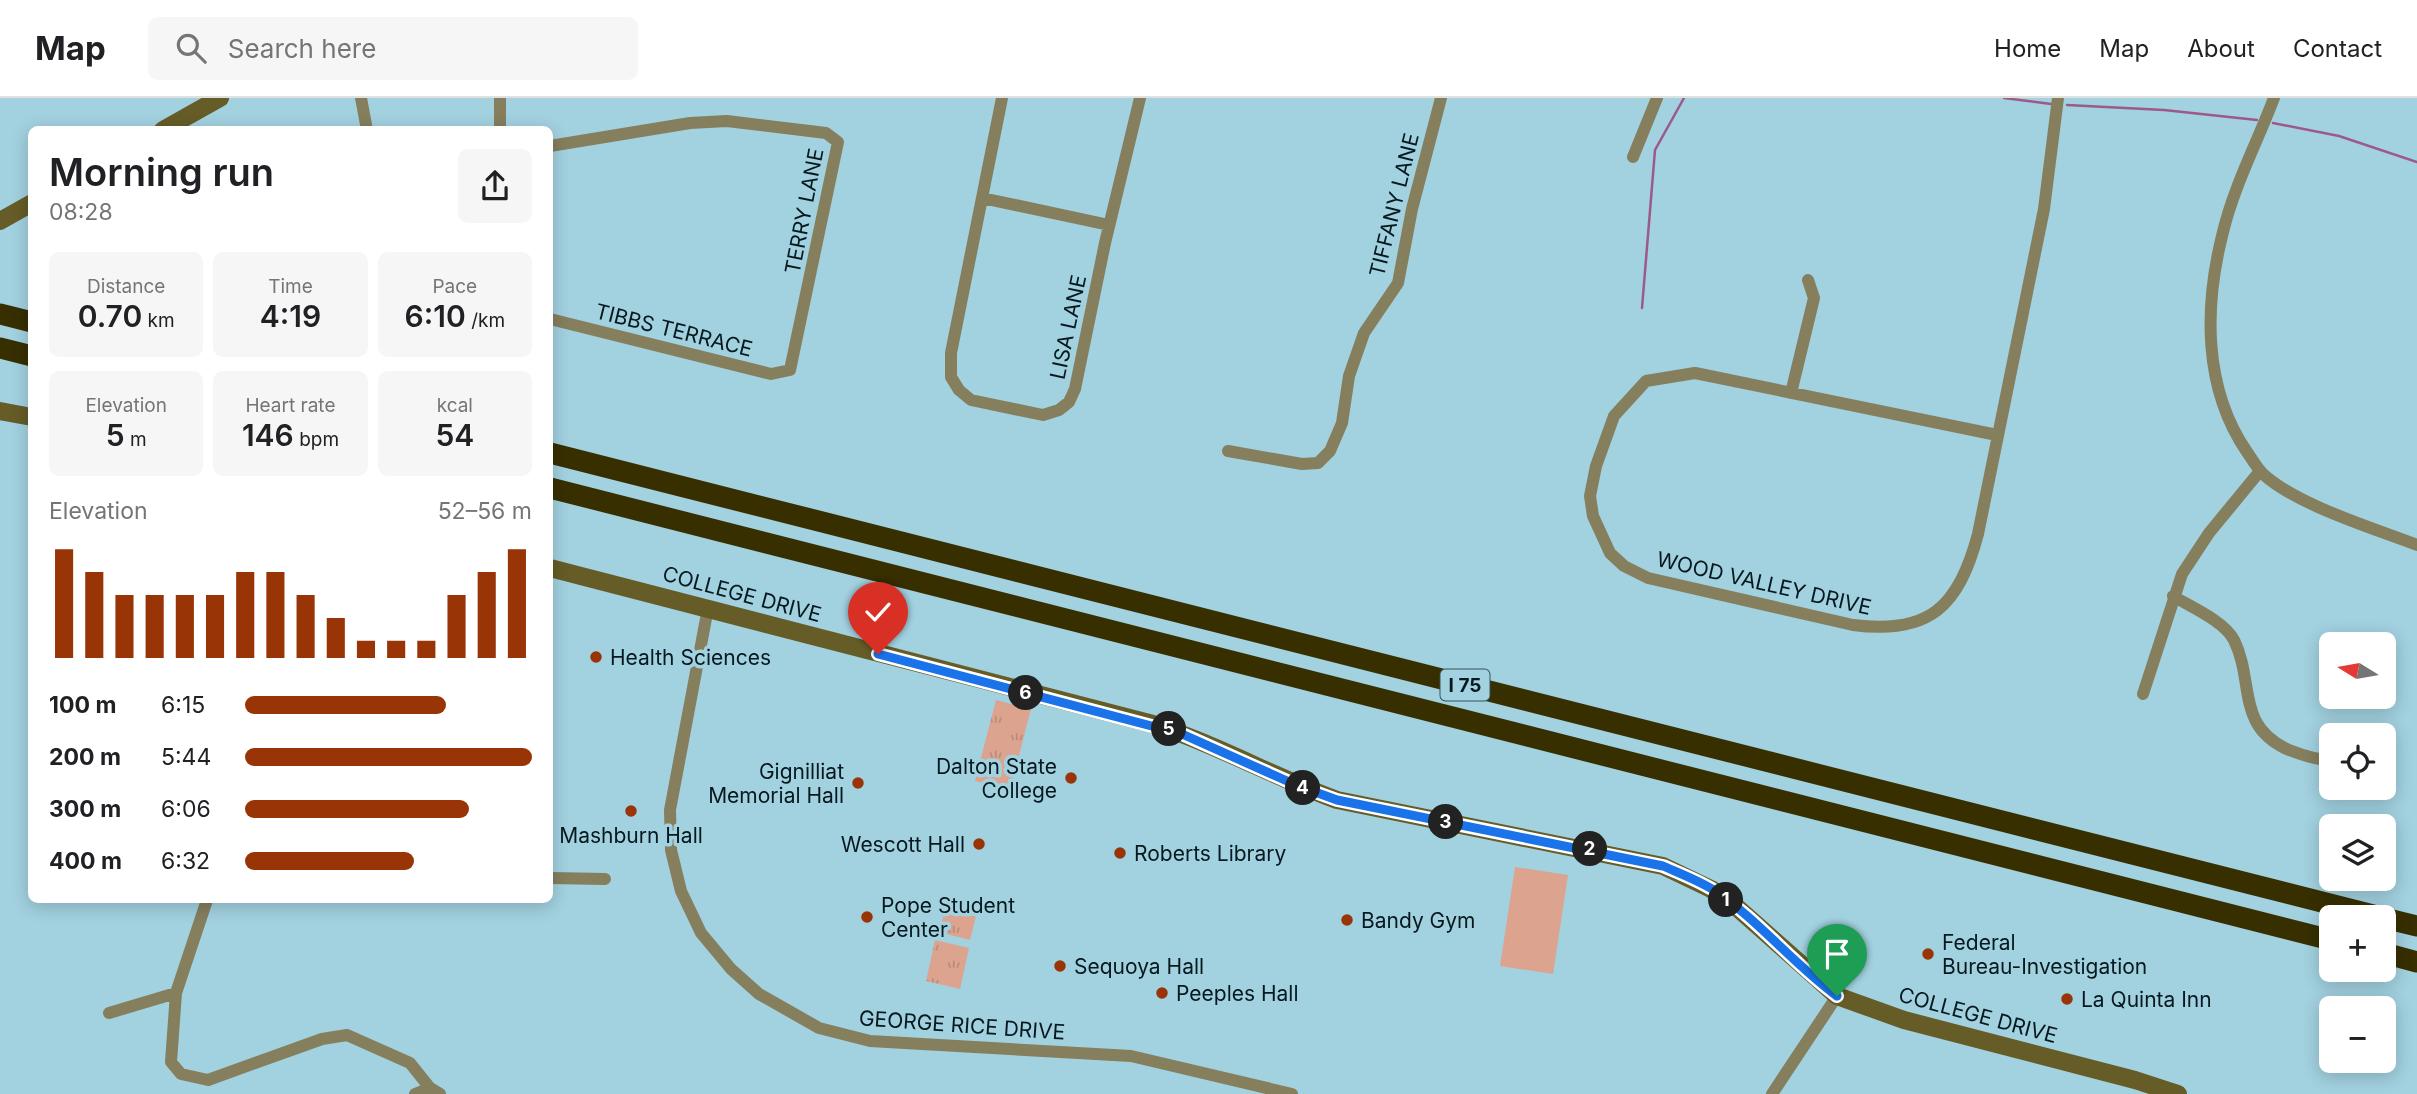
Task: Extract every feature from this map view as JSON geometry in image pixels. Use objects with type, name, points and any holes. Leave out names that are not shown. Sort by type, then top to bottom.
[{"type":"highway","points":[[0,314],[28,321]]},
{"type":"highway","points":[[0,348],[28,355]]},
{"type":"highway","name":"I 75","points":[[553,454],[2335,905]]},
{"type":"highway","name":"I 75","points":[[553,489],[2319,937]]},
{"type":"highway","name":"I 75","points":[[2396,921],[2417,926]]},
{"type":"highway","points":[[2396,956],[2417,962]]},
{"type":"street","points":[[170,126],[220,98]]},
{"type":"street","points":[[362,98],[366,126]]},
{"type":"street","points":[[500,98],[500,126]]},
{"type":"street","name":"LISA LANE","points":[[1002,98],[951,353],[951,377],[958,390],[971,400],[1022,413],[1043,415],[1059,410],[1075,390],[1109,225],[1140,98]]},
{"type":"street","name":"TIFFANY LANE","points":[[1228,451],[1302,464],[1318,463],[1330,451],[1342,423],[1349,376],[1364,333],[1398,283],[1412,209],[1441,98]]},
{"type":"street","points":[[1633,157],[1657,98]]},
{"type":"street","name":"WOOD VALLEY DRIVE","points":[[1997,435],[1695,373],[1646,381],[1614,416],[1596,466],[1590,496],[1593,516],[1610,553],[1624,566],[1648,578],[1853,625],[1886,629],[1911,625],[1937,610],[1959,589],[1969,569],[1997,435],[2044,209],[2058,98]]},
{"type":"street","points":[[2274,98],[2242,175],[2223,232],[2211,300],[2214,377],[2230,426],[2260,471],[2299,497],[2417,545]]},
{"type":"street","name":"TERRY LANE","points":[[553,146],[690,123],[727,121],[826,133],[838,142],[790,370]]},
{"type":"street","points":[[982,198],[1109,225]]},
{"type":"street","points":[[0,221],[28,205]]},
{"type":"street","points":[[1791,393],[1814,298],[1808,280]]},
{"type":"street","name":"TIBBS TERRACE","points":[[553,320],[771,373],[790,370]]},
{"type":"street","points":[[0,411],[28,416]]},
{"type":"street","points":[[2143,694],[2182,574],[2209,533],[2260,471]]},
{"type":"street","name":"COLLEGE DRIVE","points":[[553,569],[1153,724],[1337,800],[1663,866],[1711,888],[1837,996],[1904,1020],[2135,1080],[2178,1094]]},
{"type":"street","points":[[2173,596],[2213,621],[2232,637],[2241,659],[2247,699],[2257,727],[2280,746],[2319,757]]},
{"type":"street","name":"GEORGE RICE DRIVE","points":[[708,608],[672,799],[671,850],[681,891],[701,933],[731,969],[759,994],[819,1028],[870,1041],[1131,1056],[1292,1094]]},
{"type":"street","points":[[553,878],[605,879]]},
{"type":"street","points":[[206,903],[176,993],[170,1040],[171,1062],[181,1074],[208,1080],[322,1040],[347,1035],[410,1063],[435,1091]]},
{"type":"street","points":[[109,1013],[176,993]]},
{"type":"street","points":[[1772,1094],[1837,996]]},
{"type":"street","points":[[415,1094],[435,1091]]},
{"type":"green space","points":[[996,700],[1031,709],[1010,790],[975,781]]},
{"type":"green space","points":[[1515,867],[1568,875],[1553,974],[1500,966]]},
{"type":"green space","points":[[945,909],[976,916],[970,940],[939,932]]},
{"type":"green space","points":[[935,940],[969,948],[960,989],[926,981]]},
{"type":"waterway","points":[[1642,308],[1655,150],[1684,98]]},
{"type":"waterway","points":[[2004,98],[2051,104]]},
{"type":"waterway","points":[[2067,105],[2164,110],[2257,120]]},
{"type":"waterway","points":[[2273,123],[2339,136],[2417,162]]},
{"type":"place","name":"Health Sciences","points":[[596,657]]},
{"type":"place","name":"Dalton State College","points":[[1071,778]]},
{"type":"place","name":"Gignilliat Memorial Hall","points":[[858,783]]},
{"type":"place","name":"Mashburn Hall","points":[[631,811]]},
{"type":"place","name":"Wescott Hall","points":[[979,844]]},
{"type":"place","name":"Roberts Library","points":[[1120,853]]},
{"type":"place","name":"Pope Student Center","points":[[867,917]]},
{"type":"place","name":"Bandy Gym","points":[[1347,920]]},
{"type":"place","name":"Federal Bureau-Investigation","points":[[1928,954]]},
{"type":"place","name":"Sequoya Hall","points":[[1060,966]]},
{"type":"place","name":"Peeples Hall","points":[[1162,993]]},
{"type":"place","name":"La Quinta Inn","points":[[2067,999]]},
{"type":"route","points":[[878,654],[1153,724],[1337,800],[1663,866],[1711,888],[1818,983],[1837,996]]}]
